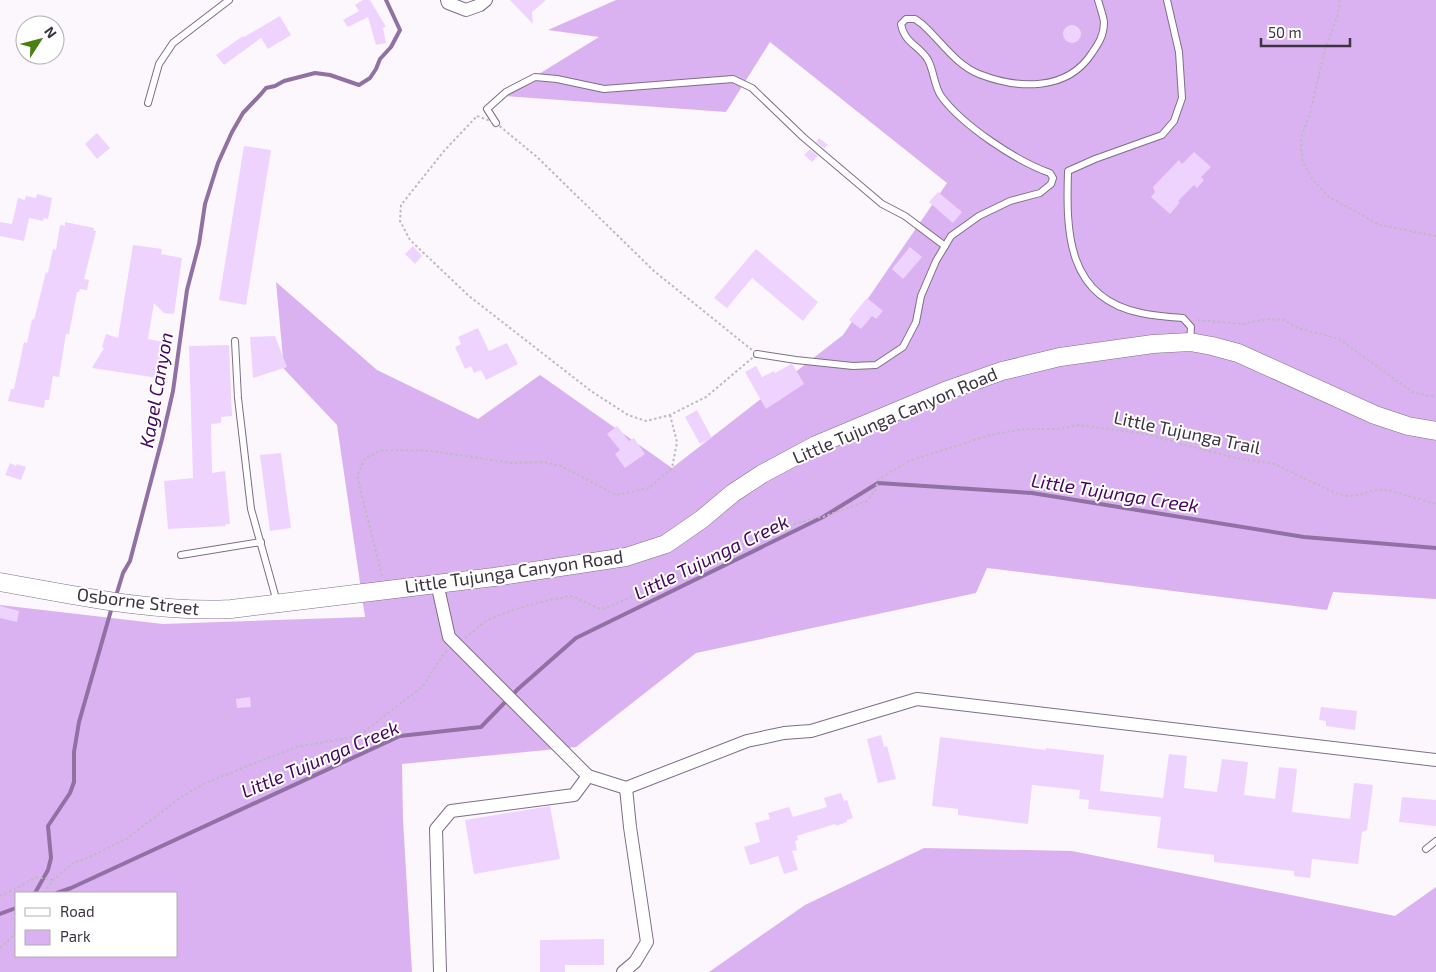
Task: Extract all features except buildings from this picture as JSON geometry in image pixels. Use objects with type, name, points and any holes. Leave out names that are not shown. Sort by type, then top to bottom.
[{"type":"main road","name":"Little Tujunga Canyon Road","points":[[366,592],[494,578],[626,557],[666,544],[702,519],[733,493],[762,474],[816,445],[945,391],[1002,371],[1060,357],[1153,344],[1190,342],[1212,346],[1238,354],[1375,415],[1408,426],[1436,431]]},
{"type":"main road","name":"Osborne Street","points":[[0,582],[168,609],[200,611],[366,592]]},
{"type":"street","points":[[447,0],[466,10],[480,5],[486,0]]},
{"type":"street","points":[[437,583],[449,636],[588,776],[626,788],[747,741],[784,733],[811,732],[917,699],[1436,760]]},
{"type":"street","points":[[440,972],[436,829],[451,811],[574,795],[588,776]]},
{"type":"street","points":[[623,972],[636,962],[647,942],[626,788]]},
{"type":"lane","points":[[148,103],[158,64],[173,43],[229,0]]},
{"type":"lane","points":[[757,354],[853,366],[876,365],[903,347],[916,322],[921,296],[936,261],[951,236],[979,216],[1010,201],[1040,193],[1051,184],[1053,178],[1050,172],[1003,150],[957,114],[940,95],[928,60],[903,34],[901,24],[906,19],[915,19],[938,38],[964,66],[978,74],[1015,85],[1033,85],[1064,79],[1085,64],[1102,38],[1104,21],[1098,0]]},
{"type":"lane","points":[[1167,0],[1179,52],[1181,80],[1182,98],[1174,121],[1162,135],[1095,159],[1068,172],[1068,219],[1072,253],[1084,277],[1098,293],[1114,304],[1140,313],[1183,318],[1191,327],[1190,342]]},
{"type":"lane","points":[[496,123],[487,109],[506,92],[535,76],[604,88],[733,79],[752,88],[803,137],[882,204],[905,216],[945,246]]},
{"type":"lane","points":[[236,342],[238,398],[251,509],[277,603]]},
{"type":"lane","points":[[181,555],[261,542]]},
{"type":"lane","points":[[1426,849],[1436,842]]},
{"type":"path","points":[[1339,0],[1337,18],[1325,49],[1310,114],[1301,138],[1302,160],[1312,179],[1329,197],[1380,224],[1436,236]]},
{"type":"path","points":[[477,116],[496,123],[537,156],[654,270],[757,354],[706,397],[670,415],[646,421],[628,415],[591,391],[469,296],[410,240],[400,221],[400,205],[444,151],[477,116]]},
{"type":"path","points":[[1183,318],[1243,324],[1268,319],[1284,320],[1298,328],[1339,339],[1414,393],[1436,397]]},
{"type":"path","points":[[386,590],[357,476],[365,458],[380,451],[397,450],[431,451],[512,463],[543,462],[561,466],[616,496],[650,488],[672,468],[677,442],[670,415]]},
{"type":"path","name":"Little Tujunga Trail","points":[[45,892],[53,880],[74,862],[84,860],[126,839],[180,798],[205,783],[296,747],[347,738],[365,731],[423,686],[443,655],[486,621],[514,609],[572,596],[600,609],[614,605],[644,590],[694,570],[718,554],[792,525],[823,517],[867,500],[874,492],[879,479],[909,461],[990,435],[1024,428],[1060,429],[1078,424],[1146,434],[1236,458],[1275,464],[1333,492],[1346,496],[1359,495],[1374,490],[1388,490],[1436,504]]},
{"type":"path","points":[[0,896],[36,877],[53,880]]},
{"type":"path","points":[[0,948],[15,934]]},
{"type":"green space","points":[[616,0],[1436,0],[1436,599],[1333,592],[1327,610],[987,568],[976,593],[696,653],[576,747],[402,764],[403,820],[412,972],[0,972],[0,605],[163,624],[365,617],[337,425],[284,369],[276,282],[377,370],[478,419],[540,375],[672,468],[843,335],[947,183],[770,42],[726,112],[503,96],[599,37],[548,30]]},
{"type":"green space","points":[[924,848],[1072,851],[1395,916],[1436,887],[1436,972],[709,972],[805,905]]},
{"type":"waterway","name":"Kagel Canyon","points":[[116,596],[123,573],[130,561],[173,391],[187,290],[199,244],[205,204],[218,163],[232,132],[243,113],[266,88],[315,73],[330,75],[359,85],[370,78],[380,59],[391,47],[400,30],[386,0]]},
{"type":"waterway","name":"Little Tujunga Creek","points":[[60,892],[400,736],[481,727],[518,689],[576,638],[823,517],[878,483],[1032,493],[1304,537],[1436,548]]},
{"type":"waterway","name":"Kagel Canyon","points":[[36,892],[48,870],[51,858],[48,826],[70,793],[74,782],[74,752],[79,722],[112,607]]},
{"type":"waterway","name":"Little Tujunga Creek","points":[[0,914],[15,908]]}]
